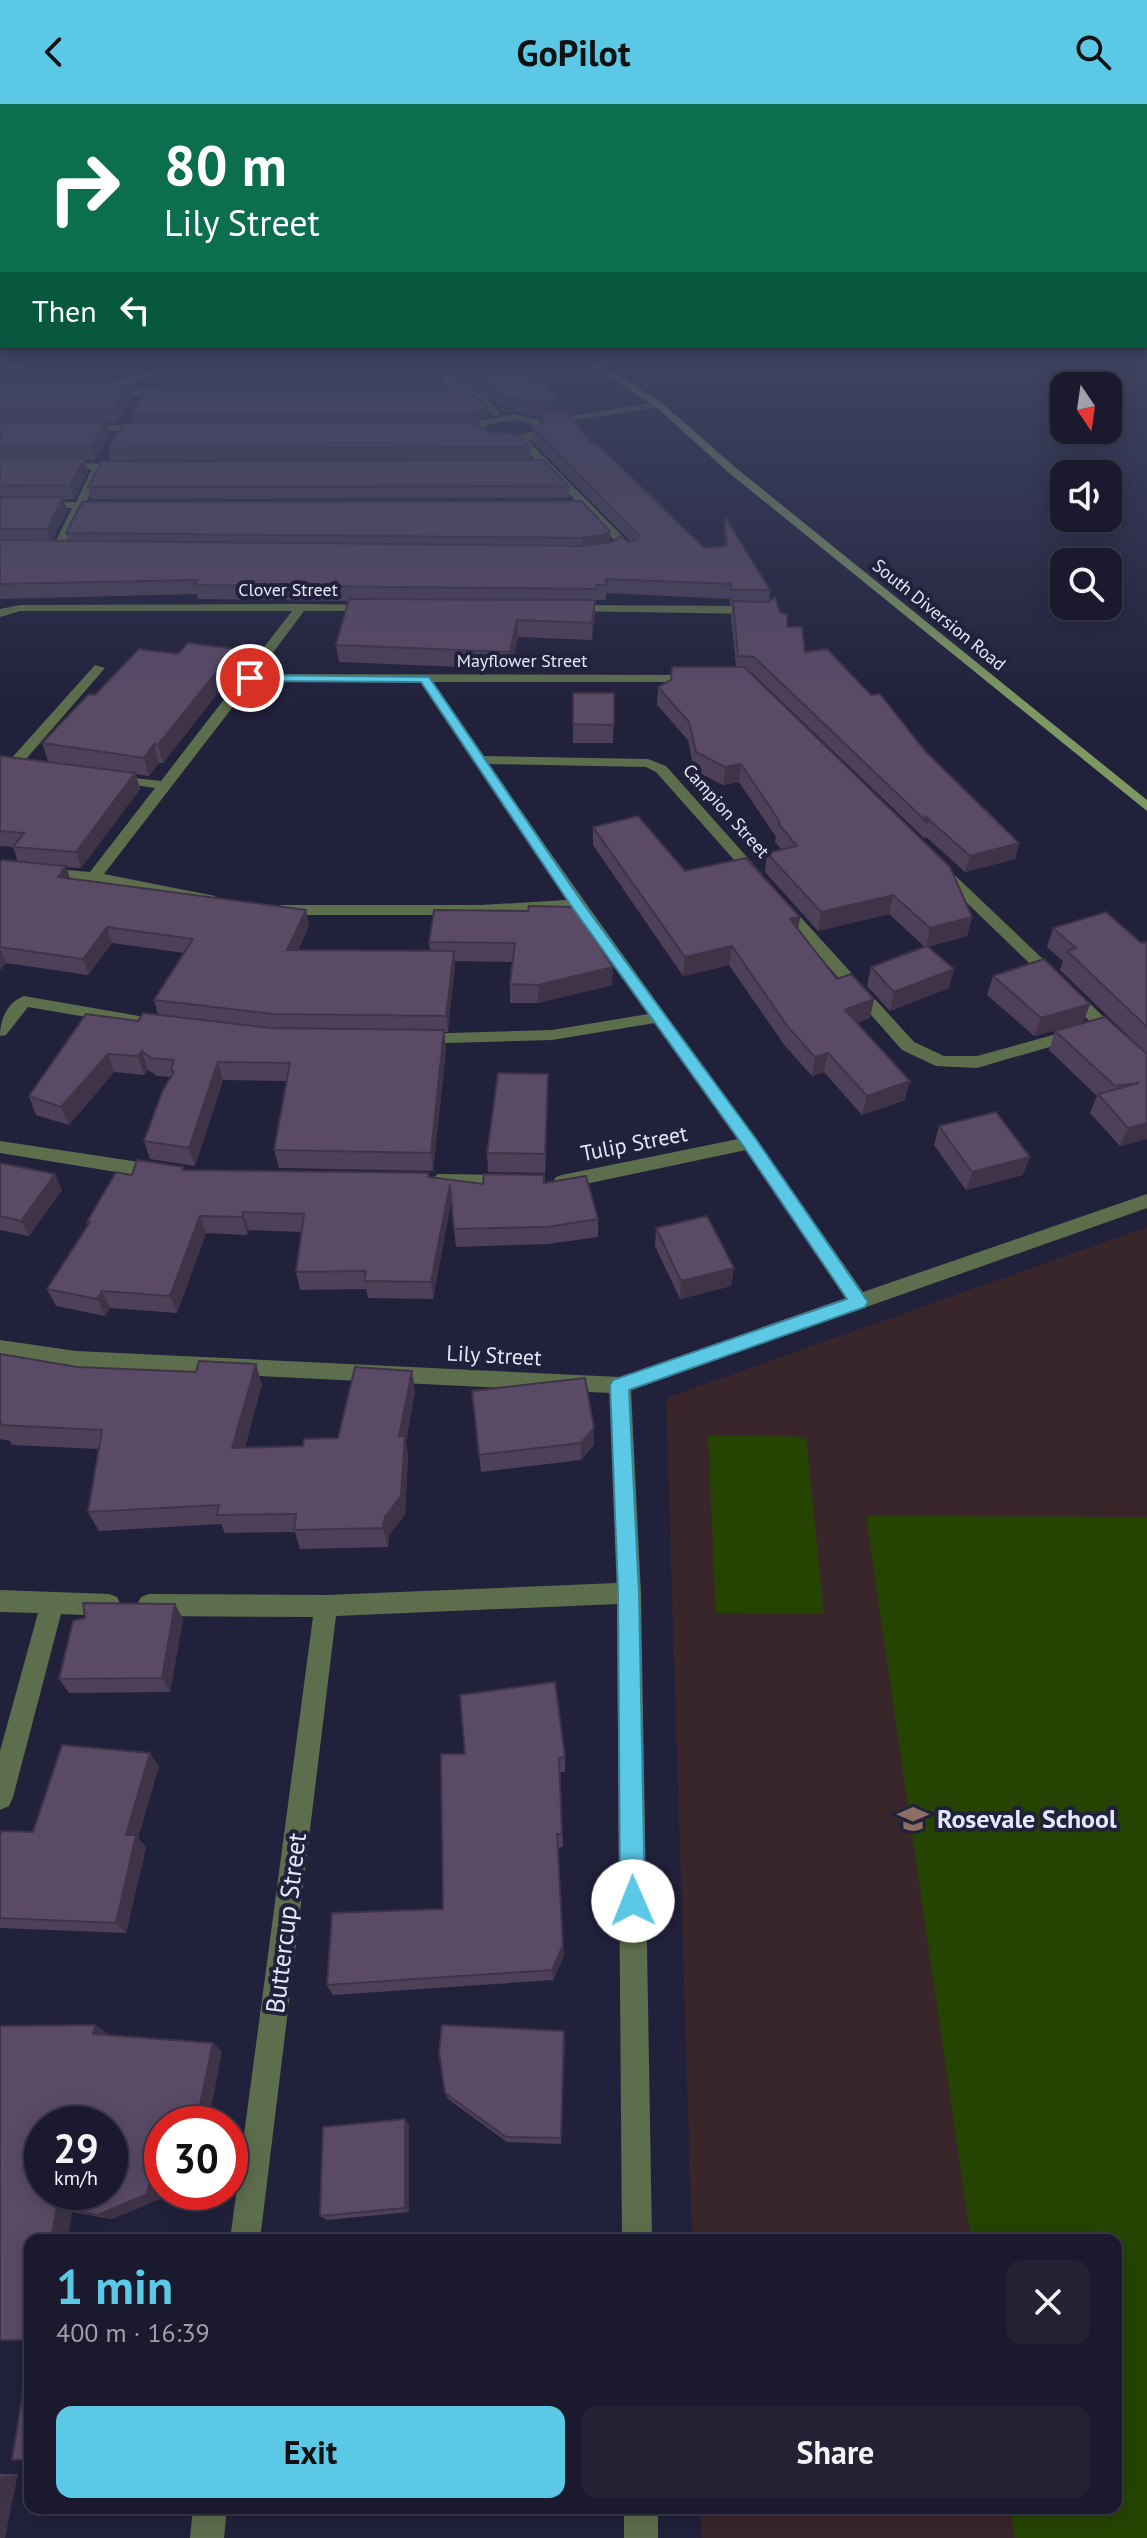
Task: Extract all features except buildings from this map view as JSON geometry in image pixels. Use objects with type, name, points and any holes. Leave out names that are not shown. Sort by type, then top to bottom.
[{"type":"main road","name":"South Diversion Road","points":[[741,478],[1147,807]]},
{"type":"street","points":[[57,549],[93,478]]},
{"type":"street","points":[[557,478],[631,551]]},
{"type":"street","points":[[567,504],[583,504]]},
{"type":"street","points":[[0,505],[127,505]]},
{"type":"street","points":[[607,551],[621,541]]},
{"type":"street","points":[[43,549],[73,549]]},
{"type":"street","points":[[94,877],[163,785],[250,678],[301,607]]},
{"type":"street","name":"Clover Street","points":[[1,612],[20,608],[394,608]]},
{"type":"street","points":[[549,609],[766,610]]},
{"type":"street","points":[[14,764],[99,668]]},
{"type":"street","name":"Mayflower Street","points":[[250,678],[716,678]]},
{"type":"street","points":[[425,679],[577,904],[750,1143],[859,1302]]},
{"type":"street","name":"Campion Street","points":[[479,760],[648,763],[661,769],[908,1046],[942,1062],[977,1062],[1101,1026]]},
{"type":"street","points":[[103,777],[163,785]]},
{"type":"street","points":[[923,852],[1147,1067]]},
{"type":"street","points":[[0,868],[94,877],[231,903]]},
{"type":"street","points":[[262,909],[306,913],[481,910],[577,904]]},
{"type":"street","points":[[0,1031],[24,1001],[175,1028]]},
{"type":"street","points":[[405,1040],[552,1035],[660,1017]]},
{"type":"street","name":"Tulip Street","points":[[425,1181],[551,1183],[627,1171],[750,1143]]},
{"type":"street","points":[[0,1147],[176,1174]]},
{"type":"street","name":"Lily Street","points":[[0,1348],[76,1359],[620,1385],[1147,1201]]},
{"type":"street","points":[[620,1385],[629,1593],[637,2234]]},
{"type":"street","points":[[0,1601],[52,1605],[326,1606],[629,1593]]},
{"type":"street","points":[[0,1797],[52,1605]]},
{"type":"street","name":"Buttercup Street","points":[[246,2234],[326,1606]]},
{"type":"street","points":[[207,2538],[209,2514]]},
{"type":"street","points":[[641,2514],[641,2538]]},
{"type":"shaded area","name":"Rosevale School","points":[[1147,1227],[1147,2538],[702,2538],[701,2514],[1122,2514],[1122,2234],[692,2234],[666,1398]]},
{"type":"green space","points":[[708,1435],[806,1437],[824,1614],[716,1613]]},
{"type":"green space","points":[[866,1516],[1147,1517],[1147,2538],[1015,2538],[1011,2514],[1122,2514],[1122,2234],[970,2234]]},
{"type":"place","name":"Rosevale School","points":[[913,1819]]},
{"type":"route","points":[[250,678],[425,679],[577,904],[750,1143],[859,1302],[620,1385],[629,1593],[633,1901]]}]
